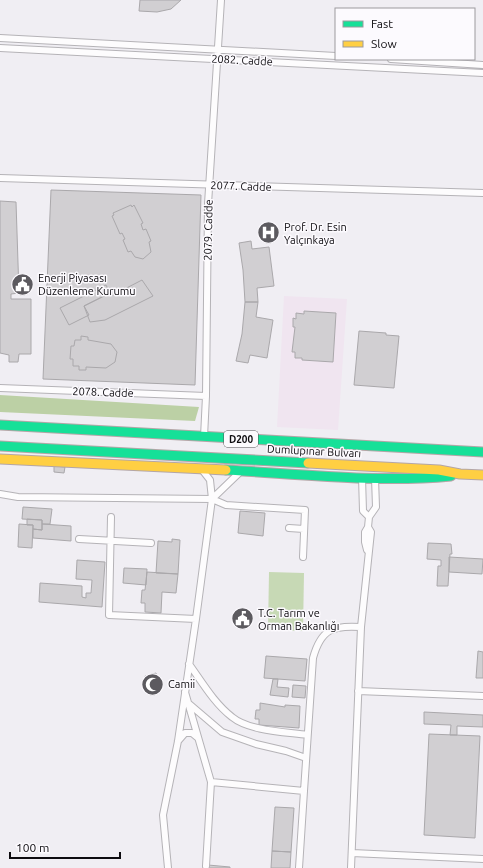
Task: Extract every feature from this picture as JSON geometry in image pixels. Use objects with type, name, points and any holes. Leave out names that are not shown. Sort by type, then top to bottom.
[{"type":"highway","name":"Dumlupınar Bulvarı","points":[[0,425],[483,452]]},
{"type":"highway","name":"Dumlupınar Bulvarı","points":[[0,446],[431,469],[460,474],[483,475]]},
{"type":"highway","points":[[0,459],[239,473],[362,478],[431,478],[460,474]]},
{"type":"street","name":"2079. Cadde","points":[[204,437],[209,185],[221,0]]},
{"type":"street","name":"2082. Cadde","points":[[0,38],[335,56]]},
{"type":"street","name":"2082. Cadde","points":[[0,48],[483,73]]},
{"type":"street","points":[[409,60],[483,64]]},
{"type":"street","name":"2077. Cadde","points":[[0,178],[483,193]]},
{"type":"street","name":"2078. Cadde","points":[[0,388],[206,396]]},
{"type":"street","points":[[168,868],[163,815],[178,741],[190,664],[212,499],[210,480],[204,471]]},
{"type":"street","points":[[212,499],[239,473]]},
{"type":"street","points":[[362,478],[363,512],[369,517]]},
{"type":"street","points":[[351,868],[361,627],[367,550],[371,532],[368,526],[369,517],[376,507],[376,478]]},
{"type":"street","points":[[0,494],[18,497],[212,499],[226,505],[305,510],[303,558]]},
{"type":"street","points":[[111,517],[109,615],[196,619]]},
{"type":"street","points":[[289,528],[304,529]]},
{"type":"street","points":[[79,539],[151,543]]},
{"type":"street","points":[[299,868],[307,736],[315,649],[323,635],[331,628],[345,626],[361,627]]},
{"type":"street","points":[[190,664],[211,696],[233,718],[253,727],[307,736]]},
{"type":"street","points":[[358,691],[483,696]]},
{"type":"street","points":[[185,692],[211,782],[206,866]]},
{"type":"street","points":[[188,703],[222,732],[256,744],[286,751],[306,758]]},
{"type":"street","points":[[178,741],[185,733],[192,734],[198,738]]},
{"type":"street","points":[[211,782],[304,791]]},
{"type":"street","points":[[352,853],[483,859]]},
{"type":"shaded area","points":[[284,296],[347,299],[338,430],[277,427]]},
{"type":"green space","points":[[0,395],[199,407],[195,421],[0,412]]},
{"type":"green space","points":[[269,572],[304,573],[303,631],[268,630]]},
{"type":"building","points":[[140,0],[181,0],[171,9],[157,12],[139,11]]},
{"type":"building","points":[[51,190],[201,195],[195,385],[43,379]]},
{"type":"building","points":[[0,201],[16,202],[19,293],[11,294],[11,299],[31,299],[31,354],[19,354],[18,362],[9,362],[9,355],[0,353]]},
{"type":"building","points":[[131,205],[132,207],[134,205],[143,223],[141,224],[143,230],[146,229],[151,241],[149,242],[151,252],[143,259],[135,257],[131,251],[128,252],[123,240],[125,239],[122,233],[120,234],[112,216],[114,215],[113,213]]},
{"type":"building","points":[[251,241],[252,249],[269,247],[274,286],[257,288],[258,302],[245,302],[243,270],[239,243]]},
{"type":"building","points":[[142,280],[153,296],[105,320],[90,322],[84,306],[110,293],[111,296]]},
{"type":"building","points":[[106,285],[110,293],[84,306],[89,315],[69,325],[60,308]]},
{"type":"building","points":[[245,302],[258,302],[256,317],[273,320],[267,358],[250,355],[248,363],[236,361],[242,334]]},
{"type":"building","points":[[304,311],[336,313],[333,362],[302,360],[302,358],[295,358],[295,352],[292,352],[295,327],[293,327],[293,318],[296,319],[296,313],[304,314]]},
{"type":"building","points":[[359,331],[386,333],[386,335],[399,336],[394,388],[354,385]]},
{"type":"building","points":[[81,336],[88,337],[88,340],[111,344],[117,352],[115,362],[106,368],[86,367],[86,370],[79,370],[79,366],[73,366],[73,359],[70,359],[71,346],[74,346],[75,340],[81,340]]},
{"type":"building","points":[[54,466],[65,467],[64,473],[54,472]]},
{"type":"building","points":[[23,507],[52,509],[50,524],[42,524],[42,520],[22,519]]},
{"type":"building","points":[[240,511],[265,513],[263,536],[238,533]]},
{"type":"building","points":[[27,519],[42,520],[42,530],[33,529],[33,525],[27,525]]},
{"type":"building","points":[[19,524],[33,525],[32,548],[18,547]]},
{"type":"building","points":[[42,524],[71,526],[71,541],[33,538],[33,529],[42,530]]},
{"type":"building","points":[[172,539],[180,540],[178,574],[156,573],[158,541],[172,542]]},
{"type":"building","points":[[428,543],[451,544],[452,554],[450,554],[448,586],[437,586],[438,566],[441,566],[441,560],[427,559]]},
{"type":"building","points":[[449,557],[483,559],[482,574],[449,572]]},
{"type":"building","points":[[77,560],[105,562],[102,607],[39,602],[40,583],[82,586],[82,597],[86,598],[86,593],[91,593],[92,580],[76,579]]},
{"type":"building","points":[[124,568],[147,569],[146,585],[123,583]]},
{"type":"building","points":[[147,572],[178,574],[176,593],[162,592],[161,613],[145,612],[145,603],[141,603],[142,590],[145,590]]},
{"type":"building","points":[[478,651],[483,652],[483,678],[476,678]]},
{"type":"building","points":[[266,656],[307,659],[305,681],[264,678]]},
{"type":"building","name":"Camii","points":[[156,673],[161,691],[149,694],[145,676]]},
{"type":"building","points":[[273,679],[278,679],[277,687],[289,688],[288,697],[270,695]]},
{"type":"building","points":[[293,685],[306,686],[305,698],[292,697]]},
{"type":"building","points":[[260,703],[285,707],[285,705],[300,706],[299,728],[259,725],[259,719],[255,719],[256,710],[260,710]]},
{"type":"building","points":[[424,712],[483,715],[483,727],[457,726],[457,735],[450,735],[451,725],[424,724]]},
{"type":"building","points":[[429,734],[480,736],[475,838],[424,835]]},
{"type":"building","points":[[275,807],[294,808],[291,852],[272,851]]},
{"type":"building","points":[[272,851],[291,852],[290,868],[271,868]]},
{"type":"building","points":[[208,865],[230,867],[230,868],[208,868]]},
{"type":"traffic: fast","points":[[0,425],[483,452]]},
{"type":"traffic: fast","points":[[0,446],[308,463]]},
{"type":"traffic: fast","points":[[226,470],[310,476],[395,479],[451,476]]},
{"type":"traffic: slow","points":[[0,459],[226,470]]},
{"type":"traffic: slow","points":[[308,463],[439,470],[460,474],[483,475]]},
{"type":"place","name":"Prof. Dr. Esin Yalçınkaya","points":[[268,233]]},
{"type":"place","name":"Enerji Piyasası Düzenleme Kurumu","points":[[23,284]]},
{"type":"place","name":"T.C. Tarım ve Orman Bakanlığı","points":[[242,619]]},
{"type":"place","name":"Camii","points":[[153,684]]}]
